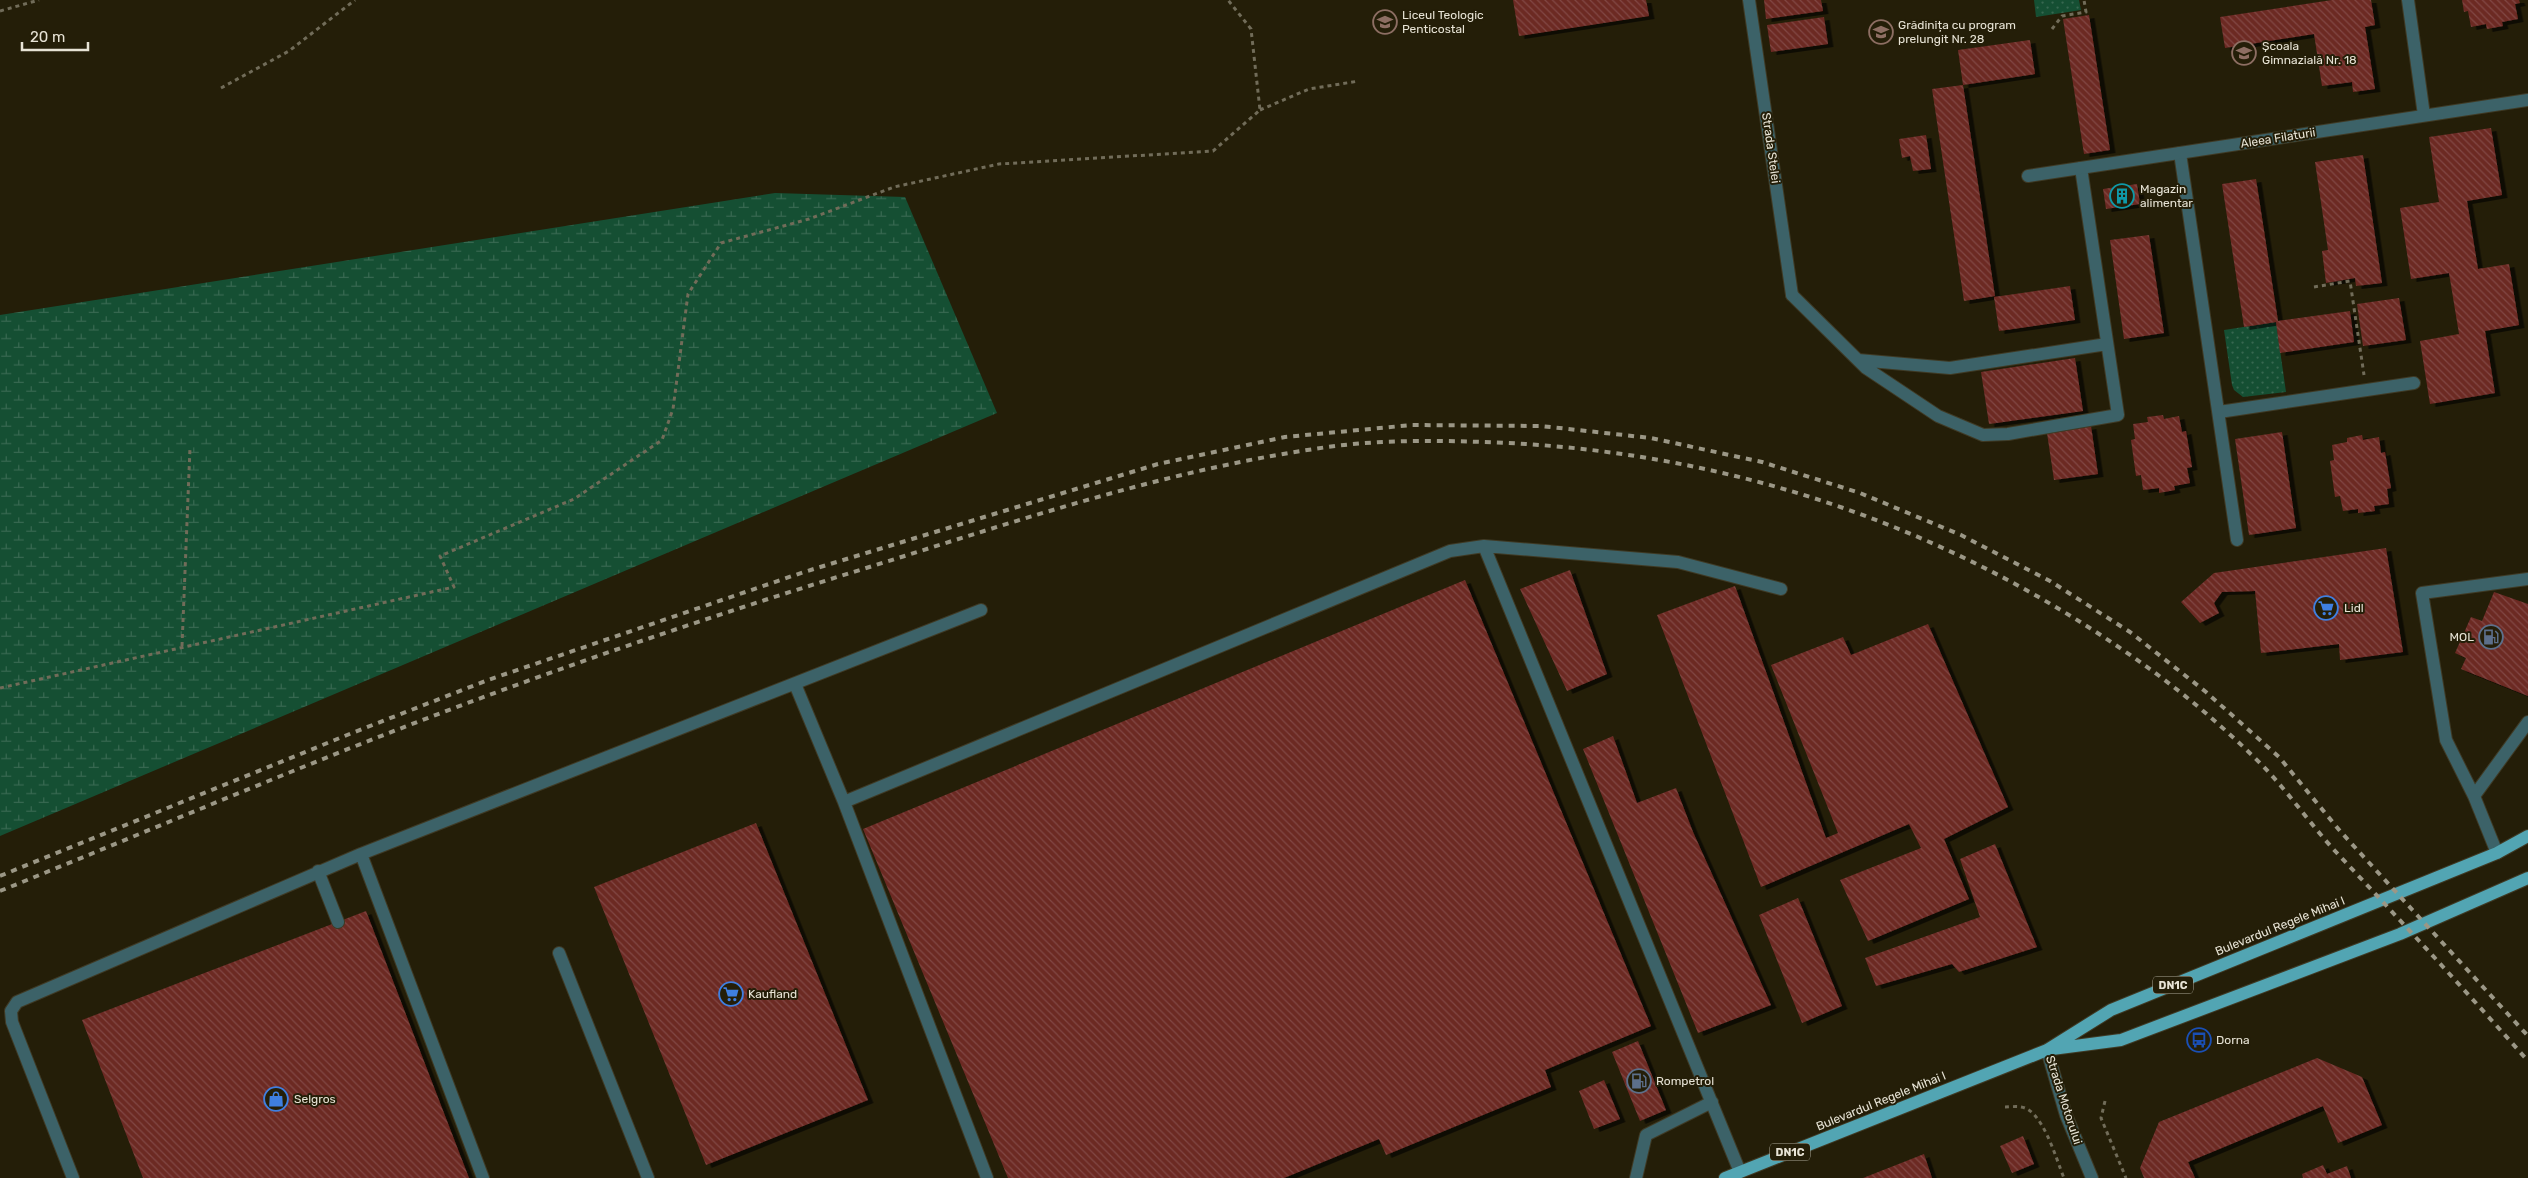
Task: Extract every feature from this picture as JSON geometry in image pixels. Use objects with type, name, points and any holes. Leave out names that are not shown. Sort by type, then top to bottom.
[{"type":"main road","name":"Bulevardul Regele Mihai I","points":[[1725,1178],[2047,1050],[2110,1010],[2497,853],[2528,836]]},
{"type":"main road","name":"Bulevardul Regele Mihai I","points":[[2047,1050],[2121,1040],[2400,934],[2528,878]]},
{"type":"street","name":"Strada Stelei","points":[[1749,0],[1792,295],[1858,360]]},
{"type":"street","points":[[2408,0],[2424,116]]},
{"type":"street","name":"Aleea Filaturii","points":[[2028,176],[2528,100]]},
{"type":"street","points":[[2180,153],[2237,540]]},
{"type":"street","points":[[1858,360],[1938,416],[1983,436],[2008,434],[2118,415],[2081,168]]},
{"type":"street","points":[[1858,360],[1950,368],[2107,344]]},
{"type":"street","points":[[2218,412],[2414,383]]},
{"type":"street","points":[[1484,546],[1740,1172]]},
{"type":"street","points":[[844,802],[1450,551],[1484,546],[1678,562],[1781,590]]},
{"type":"street","points":[[2497,853],[2474,796],[2446,740],[2422,594],[2528,578]]},
{"type":"street","points":[[73,1178],[12,1022],[11,1011],[17,1002],[318,871],[982,610]]},
{"type":"street","points":[[796,684],[844,802],[988,1178]]},
{"type":"street","points":[[2474,796],[2528,722]]},
{"type":"street","points":[[361,854],[483,1178]]},
{"type":"street","points":[[318,871],[338,922]]},
{"type":"street","points":[[559,954],[648,1178]]},
{"type":"street","name":"Strada Motorului","points":[[2047,1050],[2066,1115],[2092,1178]]},
{"type":"street","points":[[1636,1178],[1646,1135],[1712,1102]]},
{"type":"path","points":[[0,11],[39,0]]},
{"type":"path","points":[[221,88],[289,50],[355,0]]},
{"type":"path","points":[[1228,0],[1251,29],[1260,110]]},
{"type":"path","points":[[2052,29],[2062,16],[2086,12],[2084,0]]},
{"type":"path","points":[[0,688],[454,587],[440,556],[574,499],[662,440],[673,409],[688,294],[721,243],[809,219],[894,186],[999,164],[1213,151],[1260,110],[1310,89],[1359,81]]},
{"type":"path","points":[[2314,287],[2350,281],[2366,390]]},
{"type":"path","points":[[182,646],[190,448]]},
{"type":"path","points":[[2105,1101],[2101,1118],[2126,1178]]},
{"type":"path","points":[[2005,1107],[2022,1107],[2030,1111],[2041,1122],[2064,1178]]},
{"type":"green space","points":[[2034,0],[2079,0],[2081,10],[2036,17]]},
{"type":"green space","points":[[775,193],[905,197],[997,413],[0,836],[0,315]]},
{"type":"green space","points":[[2276,322],[2286,392],[2243,397],[2234,390],[2232,385],[2224,330]]},
{"type":"building","points":[[1513,0],[1646,0],[1649,16],[1519,36]]},
{"type":"building","points":[[1764,0],[1821,0],[1823,11],[1766,19]]},
{"type":"building","points":[[2332,0],[2371,0],[2375,25],[2365,27],[2375,89],[2353,92],[2352,82],[2322,86],[2314,34],[2225,48],[2220,17]]},
{"type":"building","points":[[2462,0],[2519,0],[2520,3],[2515,4],[2518,19],[2502,22],[2503,26],[2487,29],[2486,24],[2471,27],[2468,11],[2464,12]]},
{"type":"building","points":[[2089,15],[2110,150],[2084,154],[2063,19]]},
{"type":"building","points":[[1824,17],[1828,44],[1771,52],[1767,25]]},
{"type":"building","points":[[2030,40],[2035,74],[1963,85],[1958,50]]},
{"type":"building","points":[[1963,85],[1995,296],[1964,301],[1932,89]]},
{"type":"building","points":[[2491,128],[2502,195],[2467,201],[2478,269],[2509,264],[2519,325],[2485,331],[2495,393],[2430,404],[2420,341],[2459,334],[2449,273],[2411,279],[2400,208],[2439,202],[2429,137]]},
{"type":"building","points":[[1926,135],[1931,169],[1913,171],[1910,156],[1902,158],[1899,139]]},
{"type":"building","points":[[2363,155],[2382,283],[2356,286],[2355,278],[2326,283],[2322,251],[2328,250],[2315,162]]},
{"type":"building","points":[[2256,179],[2278,321],[2350,311],[2354,342],[2280,353],[2276,322],[2244,327],[2222,184]]},
{"type":"building","name":"Magazin alimentar","points":[[2137,184],[2140,204],[2106,209],[2103,189]]},
{"type":"building","points":[[2149,235],[2164,333],[2124,339],[2110,240]]},
{"type":"building","points":[[2070,286],[2075,320],[1999,331],[1994,297]]},
{"type":"building","points":[[2399,298],[2406,340],[2363,346],[2357,304]]},
{"type":"building","points":[[2075,358],[2083,411],[1989,424],[1981,372]]},
{"type":"building","points":[[2163,415],[2164,419],[2179,416],[2182,432],[2186,431],[2192,467],[2187,468],[2190,483],[2174,486],[2175,490],[2159,493],[2159,488],[2143,490],[2141,475],[2136,476],[2131,440],[2135,439],[2133,424],[2148,422],[2147,417]]},
{"type":"building","points":[[2091,426],[2098,474],[2054,480],[2047,433]]},
{"type":"building","points":[[2282,432],[2296,528],[2249,535],[2235,439]]},
{"type":"building","points":[[2362,435],[2363,440],[2379,437],[2381,453],[2385,452],[2391,488],[2387,489],[2389,504],[2374,506],[2375,511],[2358,513],[2358,509],[2343,511],[2340,496],[2335,497],[2330,461],[2334,460],[2332,445],[2347,442],[2347,438]]},
{"type":"building","name":"Lidl","points":[[2386,548],[2403,652],[2340,660],[2339,644],[2261,653],[2255,591],[2222,592],[2214,603],[2219,613],[2200,623],[2181,602],[2214,573]]},
{"type":"building","points":[[1570,570],[1607,674],[1567,691],[1520,589]]},
{"type":"building","points":[[1465,580],[1651,1026],[1545,1070],[1551,1087],[1386,1155],[1379,1139],[1284,1178],[1008,1178],[863,829]]},
{"type":"building","points":[[1735,586],[1826,838],[1838,833],[1771,665],[1843,637],[1851,655],[1928,624],[2008,807],[1944,839],[1969,899],[1868,941],[1840,880],[1921,848],[1909,824],[1761,887],[1657,615]]},
{"type":"building","name":"MOL","points":[[2494,592],[2528,604],[2528,696],[2461,669],[2466,658],[2455,653],[2471,617],[2482,621]]},
{"type":"building","points":[[1613,736],[1637,803],[1676,788],[1693,832],[1771,1005],[1698,1033],[1583,749]]},
{"type":"building","name":"Kaufland","points":[[756,823],[868,1100],[706,1165],[594,887]]},
{"type":"building","points":[[1995,844],[2037,947],[1959,972],[1952,964],[1876,986],[1865,958],[1980,917],[1960,859]]},
{"type":"building","points":[[1798,898],[1842,1006],[1802,1023],[1759,915]]},
{"type":"building","name":"Selgros","points":[[366,911],[469,1178],[143,1178],[82,1020]]},
{"type":"building","name":"Rompetrol","points":[[1638,1041],[1666,1110],[1640,1121],[1612,1052]]},
{"type":"building","points":[[2317,1058],[2362,1077],[2382,1125],[2338,1143],[2323,1106],[2188,1162],[2195,1178],[2144,1178],[2140,1168],[2159,1122]]},
{"type":"building","points":[[1604,1080],[1620,1119],[1594,1129],[1579,1091]]},
{"type":"building","points":[[2023,1136],[2034,1164],[2012,1173],[2000,1146]]},
{"type":"building","points":[[1924,1154],[1932,1178],[1863,1178]]},
{"type":"building","points":[[2323,1165],[2327,1174],[2347,1166],[2351,1178],[2303,1178],[2302,1174]]},
{"type":"railway","points":[[0,876],[352,733],[488,680],[804,572],[1158,464],[1285,437],[1412,425],[1541,426],[1651,438],[1762,462],[1860,493],[1961,535],[2050,581],[2130,632],[2206,692],[2279,757],[2340,831],[2528,1036]]},
{"type":"railway","points":[[0,891],[324,758],[540,677],[755,603],[1086,500],[1199,471],[1314,449],[1398,441],[1483,442],[1571,448],[1657,460],[1741,478],[1824,502],[1905,531],[1983,567],[2060,609],[2167,682],[2248,751],[2273,776],[2336,852],[2528,1061]]},
{"type":"place","name":"Liceul Teologic Penticostal","points":[[1385,22]]},
{"type":"place","name":"Grădinița cu program prelungit Nr. 28","points":[[1881,32]]},
{"type":"place","name":"Școala Gimnazială Nr. 18","points":[[2244,53]]},
{"type":"place","name":"Magazin alimentar","points":[[2122,196]]},
{"type":"place","name":"Lidl","points":[[2326,608]]},
{"type":"place","name":"MOL","points":[[2491,637]]},
{"type":"place","name":"Kaufland","points":[[731,994]]},
{"type":"place","name":"Dorna","points":[[2199,1040]]},
{"type":"place","name":"Rompetrol","points":[[1639,1081]]},
{"type":"place","name":"Selgros","points":[[276,1099]]}]
